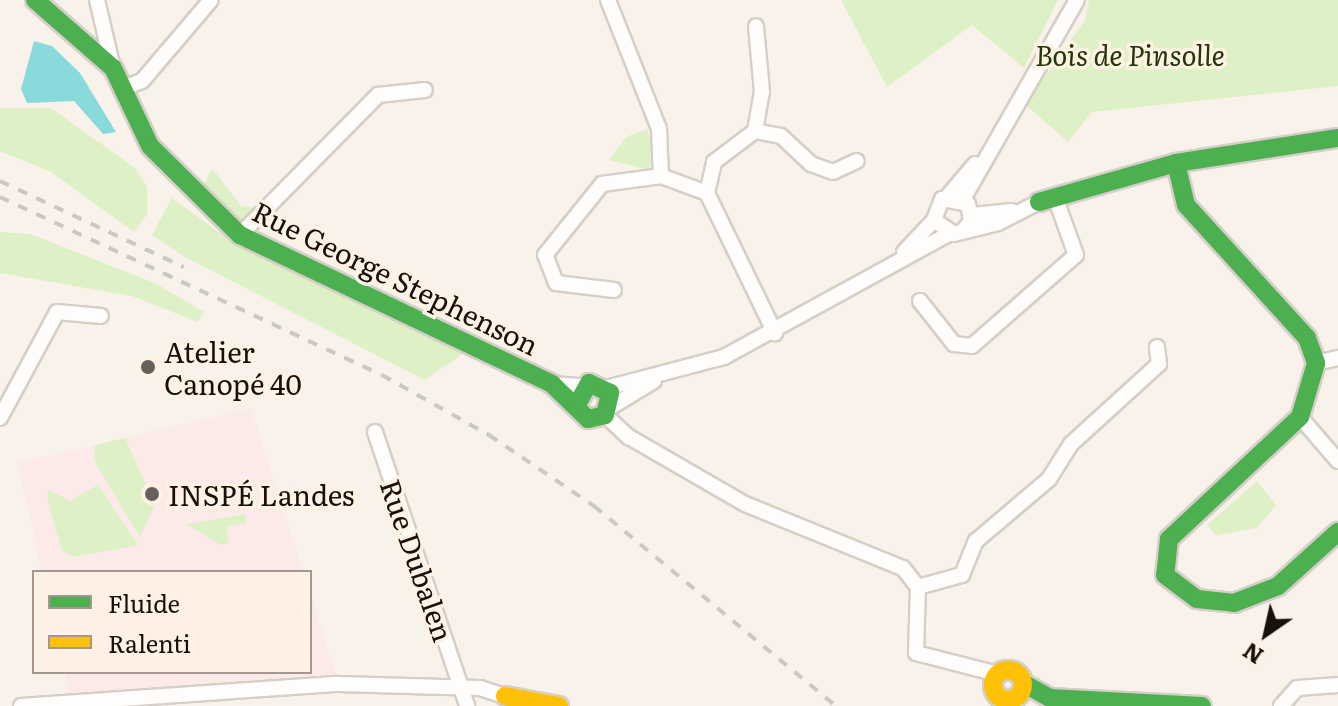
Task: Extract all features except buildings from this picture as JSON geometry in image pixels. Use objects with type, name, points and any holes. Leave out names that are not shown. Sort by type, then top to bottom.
[{"type":"street","name":"Rue George Stephenson","points":[[35,0],[113,68],[121,89],[175,177],[240,235],[552,384],[576,406]]},
{"type":"street","points":[[97,0],[113,68]]},
{"type":"street","points":[[121,89],[142,81],[211,0]]},
{"type":"street","points":[[608,0],[659,129],[661,176]]},
{"type":"street","points":[[855,289],[915,244],[934,220],[938,203],[956,198],[1077,0]]},
{"type":"street","points":[[756,26],[762,92],[755,131],[714,162],[707,193],[775,333]]},
{"type":"street","points":[[240,235],[378,95],[425,90]]},
{"type":"street","points":[[755,131],[781,136],[811,164],[833,172],[857,161]]},
{"type":"street","points":[[671,371],[608,411],[588,419],[576,406],[583,386],[606,388],[671,371],[775,333],[956,233],[1047,200],[1176,163],[1338,138]]},
{"type":"street","points":[[1176,163],[1186,205],[1307,338],[1316,363],[1300,417],[1169,539],[1165,575],[1197,599],[1234,603],[1278,586],[1338,532]]},
{"type":"street","points":[[614,290],[556,283],[545,255],[602,184],[661,176],[707,193]]},
{"type":"street","points":[[956,198],[972,215]]},
{"type":"street","points":[[956,233],[972,215],[1047,200]]},
{"type":"street","points":[[920,301],[954,344],[972,346],[1076,255],[1047,200]]},
{"type":"street","points":[[934,220],[956,233]]},
{"type":"street","points":[[0,418],[57,312],[101,316]]},
{"type":"street","points":[[918,587],[962,575],[976,541],[1049,479],[1071,444],[1159,364],[1157,347]]},
{"type":"street","points":[[1316,363],[1338,358]]},
{"type":"street","name":"Rue George Stephenson","points":[[552,384],[583,386]]},
{"type":"street","points":[[606,388],[608,411]]},
{"type":"street","points":[[608,411],[745,504],[894,563],[918,587],[916,653],[997,690],[1202,706]]},
{"type":"street","points":[[1300,417],[1338,461]]},
{"type":"street","name":"Rue Dubalen","points":[[375,432],[457,688],[467,706]]},
{"type":"street","points":[[21,706],[338,684],[457,688],[497,701],[559,706]]},
{"type":"street","points":[[1281,706],[1297,688],[1338,685]]},
{"type":"shaded area","name":"INSPÉ Landes","points":[[251,408],[302,570],[42,570],[18,463]]},
{"type":"shaded area","name":"INSPÉ Landes","points":[[312,599],[337,677],[70,693],[65,674],[312,674]]},
{"type":"green space","name":"Bois de Pinsolle","points":[[841,0],[1058,0],[1024,68],[972,25],[887,87]]},
{"type":"green space","name":"Bois de Pinsolle","points":[[1089,0],[1338,0],[1338,86],[1092,112],[1068,142],[1025,104],[1085,20]]},
{"type":"green space","points":[[0,108],[51,108],[135,168],[147,187],[148,213],[134,232],[51,172],[0,151]]},
{"type":"green space","points":[[647,129],[656,150],[649,170],[609,160],[626,137]]},
{"type":"green space","points":[[212,168],[241,206],[257,208],[243,222],[202,188]]},
{"type":"green space","points":[[172,198],[239,247],[467,351],[425,380],[183,256],[152,235]]},
{"type":"green space","points":[[0,232],[30,234],[155,283],[204,312],[198,322],[132,296],[0,273]]},
{"type":"green space","points":[[125,438],[155,504],[140,537],[94,460],[95,445]]},
{"type":"green space","points":[[1257,481],[1276,505],[1257,528],[1216,535],[1207,525]]},
{"type":"green space","points":[[98,485],[138,545],[74,557],[62,551],[47,496],[49,490],[70,501]]},
{"type":"green space","points":[[245,514],[246,523],[226,527],[229,542],[221,545],[186,524]]},
{"type":"water","points":[[34,41],[52,46],[80,73],[116,132],[103,134],[74,101],[27,103],[21,89]]},
{"type":"railway","points":[[0,181],[184,267]]},
{"type":"railway","points":[[0,197],[382,375],[489,435],[594,506],[836,706]]},
{"type":"traffic: fast","points":[[35,0],[113,68],[150,146],[240,235],[552,384],[588,419],[605,415],[610,393],[589,383],[576,406]]},
{"type":"traffic: fast","points":[[1039,202],[1176,163],[1338,138]]},
{"type":"traffic: fast","points":[[1176,163],[1186,205],[1307,338],[1316,363],[1300,417],[1169,539],[1165,575],[1197,599],[1234,603],[1278,586],[1338,532]]},
{"type":"traffic: fast","points":[[1023,683],[1050,698],[1202,706]]},
{"type":"traffic: slow","points":[[1008,670],[1019,674],[1023,685],[1019,696],[1008,700],[997,696],[993,685],[997,674],[1008,670]]},
{"type":"traffic: slow","points":[[505,696],[559,706]]},
{"type":"place","name":"Atelier Canopé 40","points":[[148,367]]},
{"type":"place","name":"INSPÉ Landes","points":[[152,494]]}]
